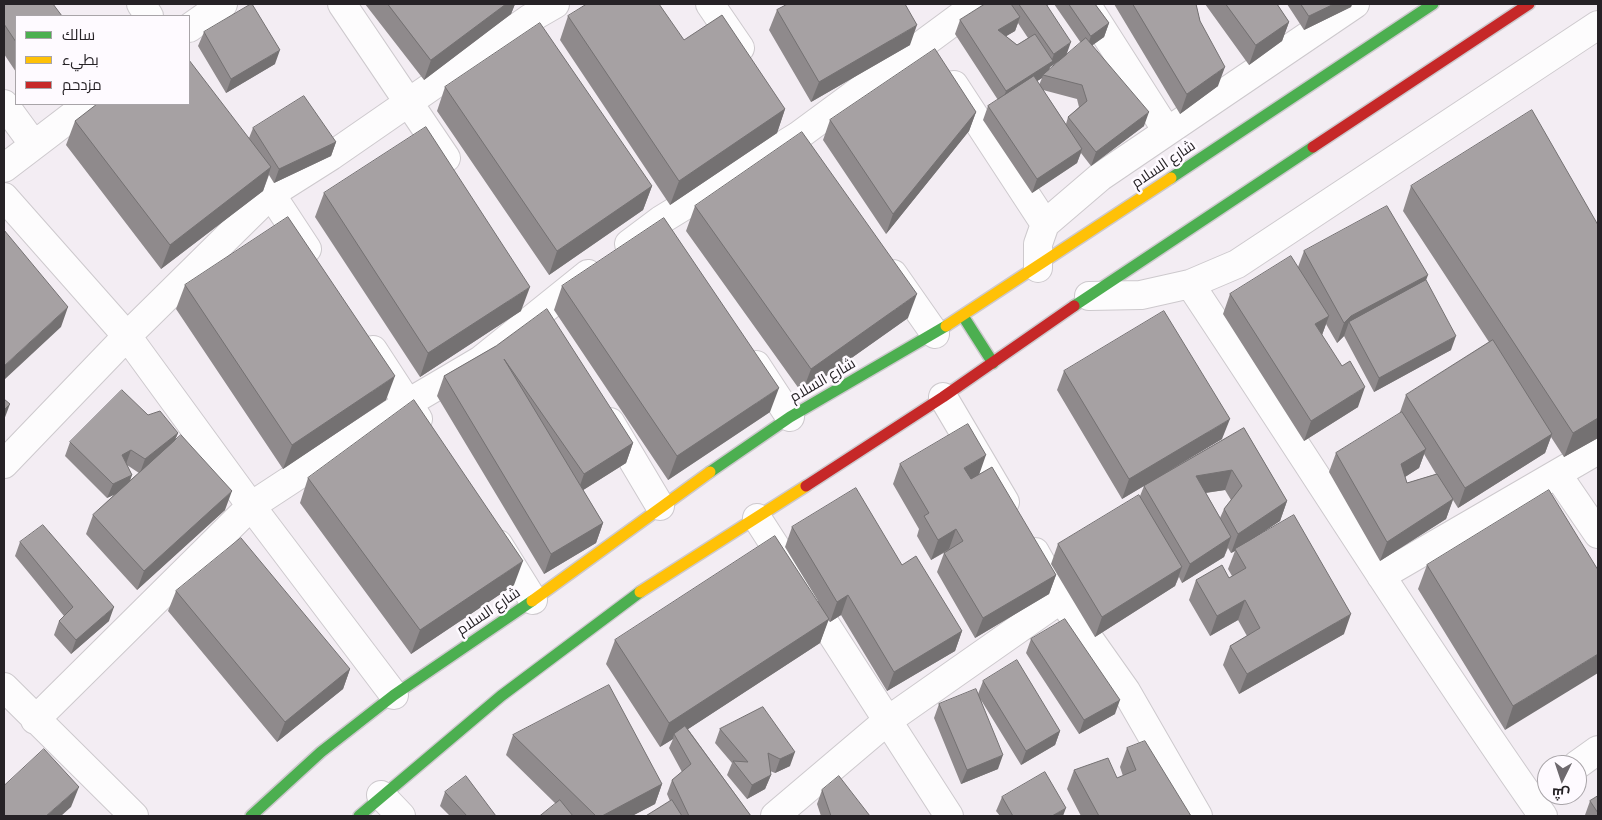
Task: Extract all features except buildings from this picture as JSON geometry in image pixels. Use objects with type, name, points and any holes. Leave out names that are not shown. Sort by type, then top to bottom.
[{"type":"street","points":[[141,4],[148,15]]},
{"type":"street","points":[[190,27],[223,4]]},
{"type":"street","points":[[342,4],[457,176]]},
{"type":"street","points":[[4,464],[127,336],[271,194],[409,102],[524,11],[555,4]]},
{"type":"street","points":[[710,4],[754,70]]},
{"type":"street","points":[[35,720],[251,506],[408,403],[481,360],[537,301],[661,220],[798,136],[977,4]]},
{"type":"street","points":[[1086,4],[1168,131]]},
{"type":"street","points":[[1038,268],[1038,244],[1045,224],[1100,177],[1355,4]]},
{"type":"street","name":"شارع السلام","points":[[251,816],[321,752],[394,694],[533,600],[660,506],[790,417],[935,334],[1038,268],[1433,4]]},
{"type":"street","points":[[359,816],[381,795],[571,642],[642,590],[943,397],[1089,296],[1529,4]]},
{"type":"street","points":[[524,11],[544,43]]},
{"type":"street","points":[[912,19],[1045,224]]},
{"type":"street","points":[[1282,19],[1297,43]]},
{"type":"street","points":[[1089,296],[1140,295],[1190,284],[1237,264],[1595,33]]},
{"type":"street","points":[[4,104],[34,145]]},
{"type":"street","points":[[4,168],[87,105]]},
{"type":"street","points":[[781,111],[814,160]]},
{"type":"street","points":[[249,162],[320,270]]},
{"type":"street","points":[[645,196],[677,245]]},
{"type":"street","points":[[4,197],[127,336],[251,506],[394,694]]},
{"type":"street","points":[[880,255],[935,334]]},
{"type":"street","points":[[1190,284],[1277,414],[1381,576],[1537,796]]},
{"type":"street","points":[[537,301],[557,335]]},
{"type":"street","points":[[963,316],[993,363]]},
{"type":"street","points":[[358,328],[434,444]]},
{"type":"street","points":[[742,343],[790,417]]},
{"type":"street","points":[[943,397],[1019,524],[1061,599],[1126,691],[1198,816]]},
{"type":"street","points":[[598,403],[660,506]]},
{"type":"street","points":[[1381,576],[1598,450]]},
{"type":"street","points":[[1557,474],[1598,534]]},
{"type":"street","points":[[757,518],[949,816]]},
{"type":"street","points":[[486,526],[533,600]]},
{"type":"street","points":[[775,816],[887,721],[1061,599]]},
{"type":"street","points":[[4,687],[35,720],[134,816]]},
{"type":"street","points":[[1587,758],[1598,750]]},
{"type":"street","points":[[381,795],[401,816]]},
{"type":"traffic: fast","points":[[1171,178],[1433,4]]},
{"type":"traffic: fast","points":[[1074,306],[1313,147]]},
{"type":"traffic: fast","points":[[963,316],[993,363]]},
{"type":"traffic: fast","points":[[710,472],[790,417],[946,326]]},
{"type":"traffic: fast","points":[[359,816],[501,696],[640,592]]},
{"type":"traffic: fast","points":[[251,816],[321,752],[394,695],[532,601]]},
{"type":"traffic: slow","points":[[946,326],[1171,178]]},
{"type":"traffic: slow","points":[[532,601],[710,472]]},
{"type":"traffic: slow","points":[[640,592],[806,486]]},
{"type":"traffic: jam","points":[[1313,147],[1529,4]]},
{"type":"traffic: jam","points":[[806,486],[943,397],[1074,306]]}]
